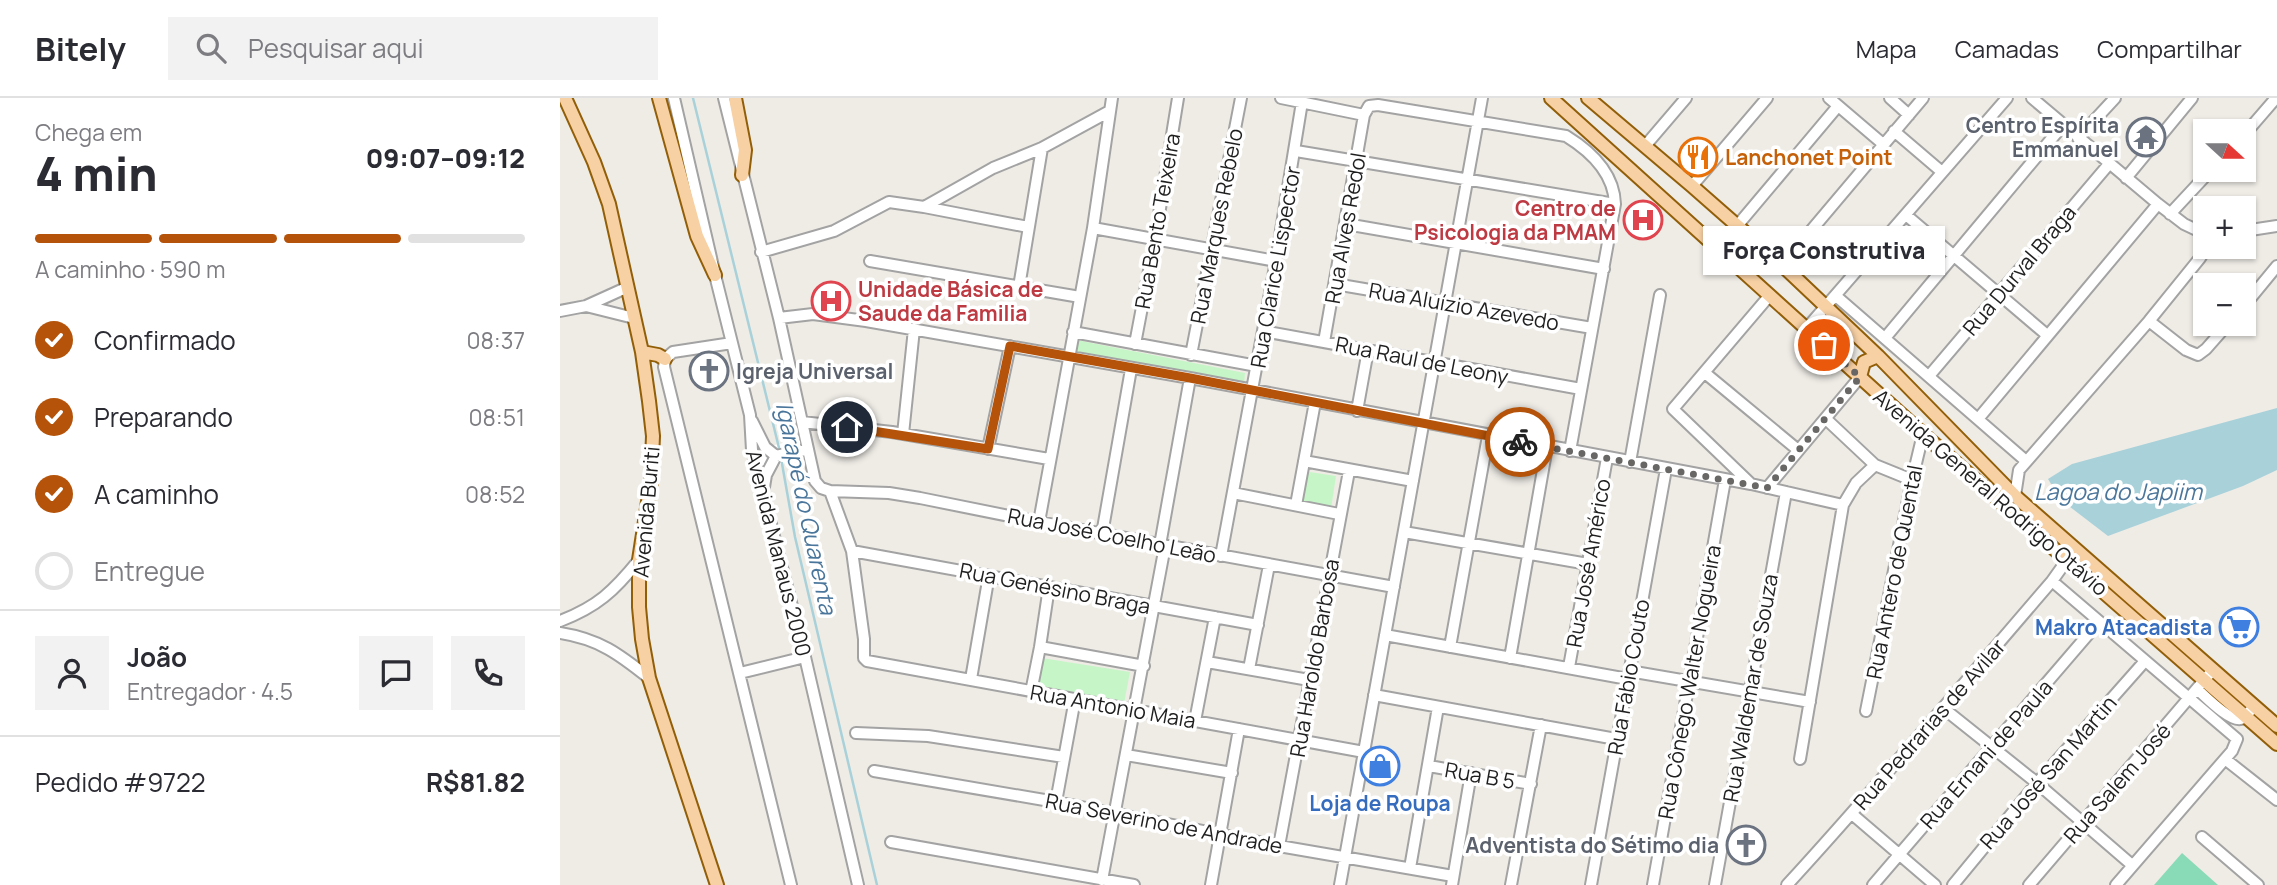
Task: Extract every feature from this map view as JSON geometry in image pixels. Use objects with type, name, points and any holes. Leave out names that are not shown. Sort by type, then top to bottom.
[{"type":"main road","name":"Avenida Buriti","points":[[565,98],[594,162],[609,204],[642,352],[653,436],[651,482],[639,560],[640,618],[649,678],[717,885]]},
{"type":"main road","points":[[659,98],[696,236],[715,275]]},
{"type":"main road","points":[[735,98],[745,150],[742,174]]},
{"type":"main road","name":"Avenida General Rodrigo Otávio","points":[[1551,98],[1923,434],[2067,560],[2201,685],[2277,744]]},
{"type":"main road","name":"Avenida General Rodrigo Otávio","points":[[1595,100],[1782,265],[1878,356],[2201,685],[2254,707],[2277,726]]},
{"type":"main road","points":[[642,352],[665,359]]},
{"type":"main road","points":[[1860,377],[1864,362],[1878,356]]},
{"type":"street","name":"Avenida Manaus 2000","points":[[674,98],[750,415],[752,450],[805,657],[858,885]]},
{"type":"street","points":[[724,98],[779,318],[802,422],[804,450],[815,481],[821,488],[830,491],[852,551]]},
{"type":"street","points":[[1039,522],[1093,228],[1112,98]]},
{"type":"street","name":"Rua Bento Teixeira","points":[[1135,344],[1178,98]]},
{"type":"street","name":"Rua Marques Rebelo","points":[[1191,355],[1241,98]]},
{"type":"street","points":[[1281,98],[1364,115],[1369,106],[1378,105],[1566,136],[1591,155],[1608,175],[1615,190],[1615,204],[1570,451]]},
{"type":"street","points":[[1339,885],[1482,98]]},
{"type":"street","points":[[1645,146],[1686,98]]},
{"type":"street","points":[[1692,186],[1767,98]]},
{"type":"street","points":[[1890,98],[1909,115]]},
{"type":"street","points":[[1782,265],[1923,98]]},
{"type":"street","points":[[1806,329],[2007,98]]},
{"type":"street","points":[[2078,138],[2115,98]]},
{"type":"street","points":[[2126,178],[2192,98]]},
{"type":"street","points":[[2256,121],[2276,98]]},
{"type":"street","points":[[2034,99],[2170,214],[2193,227]]},
{"type":"street","name":"Rua Clarice Lispector","points":[[1221,556],[1296,151],[1302,102]]},
{"type":"street","points":[[1737,226],[1834,102],[1883,144]]},
{"type":"street","points":[[925,207],[993,168],[1042,148],[1108,112]]},
{"type":"street","name":"Rua Alves Redol","points":[[1324,342],[1364,115]]},
{"type":"street","points":[[1885,338],[2063,125]]},
{"type":"street","points":[[1894,131],[1942,172]]},
{"type":"street","points":[[1019,287],[1042,148]]},
{"type":"street","points":[[1296,151],[1615,204]]},
{"type":"street","name":"Rua Durval Braga","points":[[1929,376],[2109,164]]},
{"type":"street","points":[[2170,214],[2200,182]]},
{"type":"street","points":[[761,253],[834,231],[890,202],[1028,227]]},
{"type":"street","points":[[1978,419],[2158,204]]},
{"type":"street","points":[[1906,215],[2047,335]]},
{"type":"street","points":[[1346,224],[1604,269]]},
{"type":"street","points":[[2256,230],[2277,226]]},
{"type":"street","points":[[1093,228],[1276,261]]},
{"type":"street","points":[[2015,496],[2019,470],[2150,321],[2199,259]]},
{"type":"street","points":[[870,261],[1080,297]]},
{"type":"street","points":[[2256,291],[2277,266]]},
{"type":"street","name":"Rua Aluízio Azevedo","points":[[1335,284],[1592,328]]},
{"type":"street","points":[[560,311],[586,306],[628,287]]},
{"type":"street","points":[[1630,463],[1660,295]]},
{"type":"street","points":[[1751,484],[1674,412],[1674,407],[1770,295]]},
{"type":"street","points":[[1836,296],[2026,461]]},
{"type":"street","points":[[586,306],[634,318]]},
{"type":"street","points":[[779,318],[832,315],[914,329],[1751,484],[1843,505]]},
{"type":"street","points":[[2150,321],[2186,350],[2198,355],[2217,336]]},
{"type":"street","points":[[903,434],[914,329]]},
{"type":"street","name":"Rua Raul de Leony","points":[[1263,331],[1581,389]]},
{"type":"street","points":[[1073,332],[1257,366]]},
{"type":"street","points":[[732,343],[673,352],[665,359],[664,367],[791,885]]},
{"type":"street","points":[[988,449],[1010,346]]},
{"type":"street","points":[[1357,411],[1368,350]]},
{"type":"street","points":[[1102,534],[1131,369]]},
{"type":"street","points":[[1705,373],[1798,450]]},
{"type":"street","points":[[1767,488],[1860,377]]},
{"type":"street","points":[[1102,880],[1144,666],[1190,378]]},
{"type":"street","points":[[1296,505],[1315,402]]},
{"type":"street","points":[[750,415],[765,447],[778,456]]},
{"type":"street","points":[[1826,418],[1875,465],[1912,480]]},
{"type":"street","points":[[802,422],[903,434],[1049,460]]},
{"type":"street","name":"Rua Antero de Quental","points":[[1866,711],[1923,434]]},
{"type":"street","points":[[1450,647],[1488,436]]},
{"type":"street","points":[[1510,658],[1547,447]]},
{"type":"street","points":[[763,492],[766,475],[778,456],[804,450]]},
{"type":"street","name":"Rua José Américo","points":[[1569,667],[1607,458]]},
{"type":"street","points":[[1304,461],[1413,481]]},
{"type":"street","points":[[1800,759],[1843,505],[1856,483],[1875,465]]},
{"type":"street","name":"Rua Fábio Couto","points":[[1591,885],[1666,469]]},
{"type":"street","points":[[1994,475],[2019,470]]},
{"type":"street","name":"Rua Haroldo Barbosa","points":[[1279,846],[1349,471]]},
{"type":"street","name":"Rua Cônego Walter Nogueira","points":[[1653,885],[1725,480]]},
{"type":"street","name":"Rua José Coelho Leão","points":[[830,491],[889,493],[1394,587]]},
{"type":"street","name":"Rua Waldemar de Souza","points":[[1715,885],[1786,492]]},
{"type":"street","points":[[1233,494],[1339,514]]},
{"type":"street","points":[[1404,532],[1588,564]]},
{"type":"street","name":"Rua Genésino Braga","points":[[852,551],[1258,625]]},
{"type":"street","name":"Rua Antonio Maia","points":[[852,551],[864,639],[864,658],[870,663],[1364,752]]},
{"type":"street","points":[[560,621],[590,608],[608,596],[639,560]]},
{"type":"street","name":"Rua Pedrarias de Avilar","points":[[1787,885],[1852,814],[2052,581],[2067,560]]},
{"type":"street","points":[[1249,668],[1269,565]]},
{"type":"street","points":[[971,680],[989,575]]},
{"type":"street","points":[[2052,581],[2145,661],[2201,685],[2227,729],[2237,738],[2232,751],[2116,885]]},
{"type":"street","points":[[1031,692],[1049,587]]},
{"type":"street","points":[[1195,721],[1214,617]]},
{"type":"street","name":"Rua Ernani de Paula","points":[[1873,885],[2098,623]]},
{"type":"street","points":[[560,633],[591,639],[605,646],[649,678]]},
{"type":"street","points":[[1385,635],[1510,658],[1628,675],[1690,680],[1810,702]]},
{"type":"street","points":[[1040,646],[1144,666]]},
{"type":"street","points":[[740,673],[805,657]]},
{"type":"street","name":"Rua José San Martin","points":[[1953,885],[2037,783],[2145,661]]},
{"type":"street","points":[[1207,662],[1309,680]]},
{"type":"street","name":"Rua Salem José","points":[[2029,885],[2201,685]]},
{"type":"street","points":[[1374,695],[1616,739]]},
{"type":"street","points":[[1056,802],[1075,699]]},
{"type":"street","points":[[1410,868],[1438,707]]},
{"type":"street","points":[[2244,717],[2254,707]]},
{"type":"street","points":[[1943,708],[2037,783],[2132,865]]},
{"type":"street","points":[[1511,885],[1541,725]]},
{"type":"street","points":[[1211,885],[1239,729]]},
{"type":"street","points":[[856,733],[928,736],[1064,757]]},
{"type":"street","points":[[1126,755],[1232,773]]},
{"type":"street","points":[[2225,759],[2277,800]]},
{"type":"street","name":"Rua B 5","points":[[1429,766],[1531,784]]},
{"type":"street","name":"Rua Severino de Andrade","points":[[874,771],[1410,868],[1453,881]]},
{"type":"street","points":[[1453,881],[1471,773]]},
{"type":"street","points":[[1852,814],[1934,885]]},
{"type":"street","points":[[2202,837],[2258,885]]},
{"type":"street","points":[[891,842],[1073,880],[1102,880],[1135,885]]},
{"type":"green space","points":[[1076,340],[1245,373],[1244,385],[1075,354]]},
{"type":"green space","points":[[1303,471],[1336,476],[1331,509],[1298,503]]},
{"type":"green space","points":[[1042,658],[1130,672],[1124,704],[1036,690]]},
{"type":"green space","points":[[2182,853],[2218,885],[2154,885]]},
{"type":"water","name":"Lagoa do Japiim","points":[[2277,408],[2277,470],[2243,486],[2108,536],[2061,500],[2048,479],[2072,464]]},
{"type":"pier","points":[[806,438],[810,456],[757,471],[752,450]]},
{"type":"waterway","name":"Igarapé do Quarenta","points":[[693,98],[780,452]]},
{"type":"waterway","name":"Igarapé do Quarenta","points":[[781,458],[795,537],[877,885]]},
{"type":"way so far","points":[[1520,442],[1767,488],[1860,377],[1824,345]]},
{"type":"place","name":"Centro Espírita Emmanuel","points":[[2146,137]]},
{"type":"place","name":"Lanchonet Point","points":[[1698,157]]},
{"type":"place","name":"Centro de Psicologia da PMAM","points":[[1643,220]]},
{"type":"place","name":"Unidade Básica de Saude da Familia","points":[[831,301]]},
{"type":"place","name":"Força Construtiva","points":[[1824,345]]},
{"type":"place","name":"Igreja Universal","points":[[709,371]]},
{"type":"place","name":"Makro Atacadista","points":[[2239,627]]},
{"type":"place","name":"Loja de Roupa","points":[[1380,766]]},
{"type":"place","name":"Adventista do Sétimo dia","points":[[1746,845]]},
{"type":"route","points":[[847,427],[988,449],[1010,346],[1520,442]]}]
